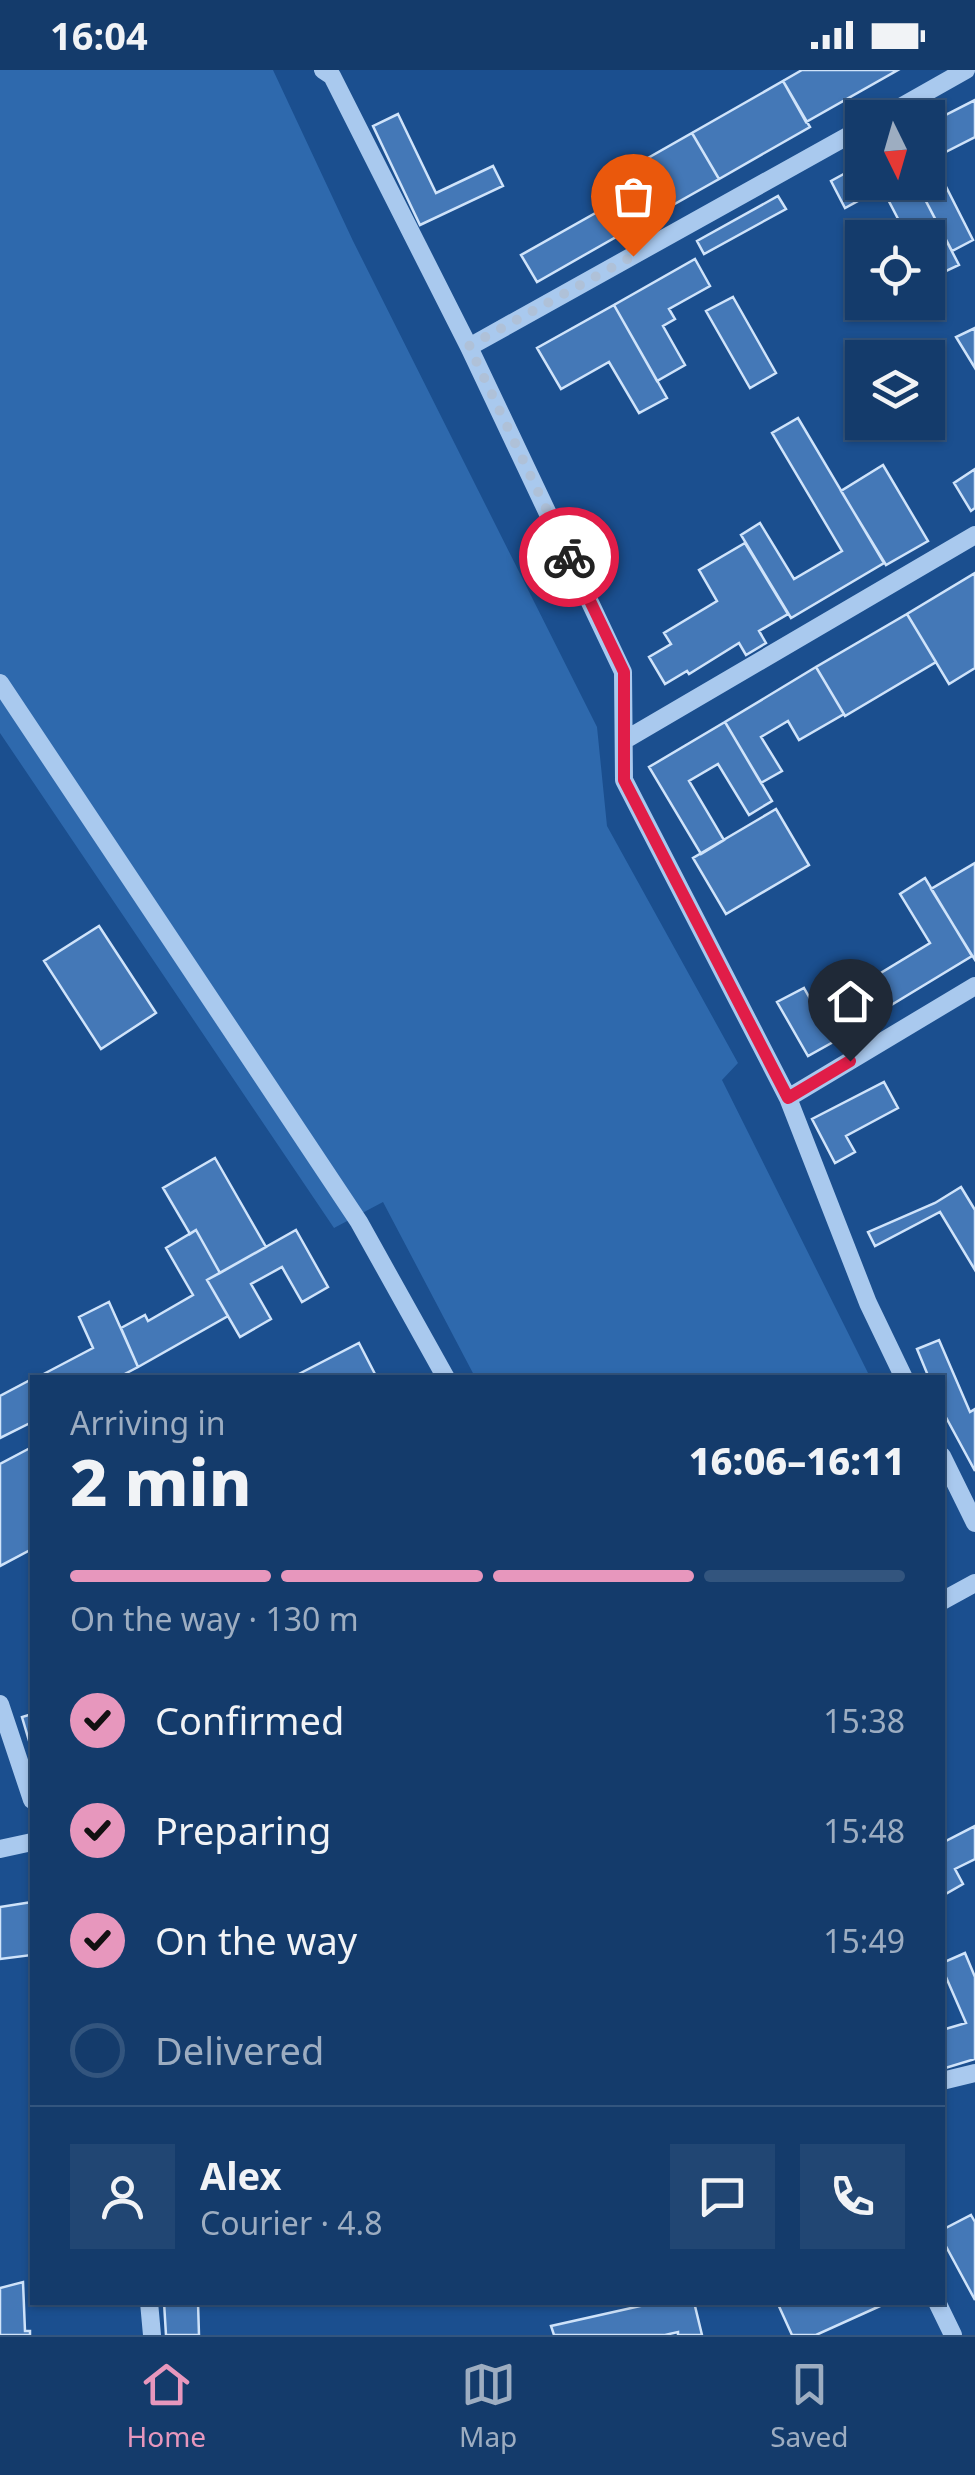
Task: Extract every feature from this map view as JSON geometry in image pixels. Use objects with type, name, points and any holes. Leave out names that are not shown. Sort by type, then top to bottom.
[{"type":"street","points":[[913,100],[966,70]]},
{"type":"street","points":[[328,72],[469,346],[624,672],[624,780],[788,1098],[868,1303],[903,1375]]},
{"type":"street","points":[[469,346],[845,137]]},
{"type":"street","points":[[624,740],[975,535]]},
{"type":"street","points":[[0,682],[360,1222],[444,1375]]},
{"type":"street","points":[[788,1098],[975,986]]},
{"type":"street","points":[[945,1462],[975,1523]]},
{"type":"street","points":[[945,1599],[975,1583]]},
{"type":"street","points":[[0,1704],[30,1794]]},
{"type":"street","points":[[0,1848],[30,1842]]},
{"type":"street","points":[[945,2080],[975,2073]]},
{"type":"street","points":[[149,2305],[152,2335]]},
{"type":"street","points":[[939,2305],[954,2335]]},
{"type":"shaded area","points":[[0,70],[273,70],[353,241],[597,727],[607,826],[738,1063],[722,1080],[869,1375],[474,1375],[383,1202],[334,1228],[0,733]]},
{"type":"building","points":[[802,70],[898,70],[806,122],[783,81]]},
{"type":"building","points":[[783,81],[810,127],[719,179],[692,133]]},
{"type":"building","points":[[975,100],[975,137],[945,152],[945,115]]},
{"type":"building","points":[[398,114],[436,193],[493,166],[503,186],[420,225],[373,126]]},
{"type":"building","points":[[692,133],[719,179],[623,233],[597,187]]},
{"type":"building","points":[[845,173],[845,200],[860,200],[845,208],[831,181]]},
{"type":"building","points":[[945,185],[973,240],[952,251],[945,238],[945,220],[936,220],[925,200],[945,200]]},
{"type":"building","points":[[778,196],[786,209],[704,254],[697,241]]},
{"type":"building","points":[[888,200],[925,200],[936,220],[899,220]]},
{"type":"building","points":[[608,206],[623,233],[537,282],[521,255]]},
{"type":"building","points":[[945,238],[959,265],[945,272]]},
{"type":"building","points":[[695,259],[710,286],[669,309],[675,319],[663,326],[685,365],[657,381],[614,305]]},
{"type":"building","points":[[733,297],[776,373],[750,388],[706,311]]},
{"type":"building","points":[[614,305],[667,398],[639,413],[609,362],[561,389],[537,348]]},
{"type":"building","points":[[975,328],[975,368],[956,337]]},
{"type":"building","points":[[798,418],[884,563],[791,618],[741,535],[760,523],[794,579],[842,551],[772,433]]},
{"type":"building","points":[[883,465],[928,541],[886,565],[841,491]]},
{"type":"building","points":[[975,469],[975,508],[971,511],[954,483]]},
{"type":"building","points":[[745,543],[788,614],[759,631],[766,643],[746,655],[739,643],[665,684],[649,657],[671,644],[664,633],[717,601],[699,570]]},
{"type":"building","points":[[975,573],[975,668],[949,684],[907,614]]},
{"type":"building","points":[[907,614],[936,662],[845,716],[816,667]]},
{"type":"building","points":[[816,667],[844,714],[799,740],[788,721],[761,737],[782,771],[761,783],[725,722]]},
{"type":"building","points":[[725,722],[772,801],[749,815],[718,764],[689,781],[724,840],[701,854],[649,767]]},
{"type":"building","points":[[776,809],[809,865],[726,914],[693,858]]},
{"type":"building","points":[[975,863],[975,960],[931,889]]},
{"type":"building","points":[[925,878],[972,956],[878,1013],[861,985],[930,943],[900,894]]},
{"type":"building","points":[[99,926],[156,1013],[101,1049],[44,961]]},
{"type":"building","points":[[804,988],[821,1018],[856,998],[869,1022],[808,1056],[777,1002]]},
{"type":"building","points":[[884,1082],[898,1108],[846,1136],[855,1152],[835,1163],[812,1119]]},
{"type":"building","points":[[215,1158],[266,1247],[220,1273],[196,1230],[190,1234],[163,1188]]},
{"type":"building","points":[[961,1187],[975,1210],[975,1270],[940,1212],[875,1246],[868,1232],[935,1203]]},
{"type":"building","points":[[196,1230],[220,1273],[207,1280],[228,1316],[138,1367],[121,1328],[145,1315],[148,1321],[193,1295],[166,1248]]},
{"type":"building","points":[[296,1230],[328,1287],[302,1302],[282,1267],[251,1284],[271,1319],[240,1337],[207,1280]]},
{"type":"building","points":[[109,1302],[138,1367],[123,1375],[42,1375],[93,1348],[79,1317]]},
{"type":"building","points":[[939,1340],[970,1412],[975,1409],[975,1471],[945,1416],[945,1375],[928,1375],[917,1349]]},
{"type":"building","points":[[359,1343],[375,1375],[297,1375]]},
{"type":"building","points":[[30,1380],[30,1423],[0,1438],[0,1396]]},
{"type":"building","points":[[30,1448],[30,1550],[0,1566],[0,1464]]},
{"type":"building","points":[[30,1715],[30,1744],[22,1717]]},
{"type":"building","points":[[975,1826],[975,1859],[955,1869],[963,1884],[945,1894],[945,1841]]},
{"type":"building","points":[[30,1902],[30,1955],[0,1959],[0,1907]]},
{"type":"building","points":[[965,1953],[975,1977],[975,2059],[945,2068],[945,2029],[966,2023],[945,1975],[945,1962]]},
{"type":"building","points":[[971,2215],[975,2222],[975,2300],[945,2245],[945,2228]]},
{"type":"building","points":[[23,2282],[25,2331],[30,2331],[30,2335],[0,2335],[0,2288]]},
{"type":"building","points":[[164,2305],[198,2305],[199,2335],[166,2335]]},
{"type":"building","points":[[645,2305],[695,2305],[702,2335],[554,2335],[551,2326]]},
{"type":"building","points":[[778,2305],[882,2305],[816,2335],[792,2335]]},
{"type":"way so far","points":[[569,557],[469,346],[633,256]]},
{"type":"route","points":[[569,557],[624,672],[624,780],[788,1098],[850,1061]]}]
